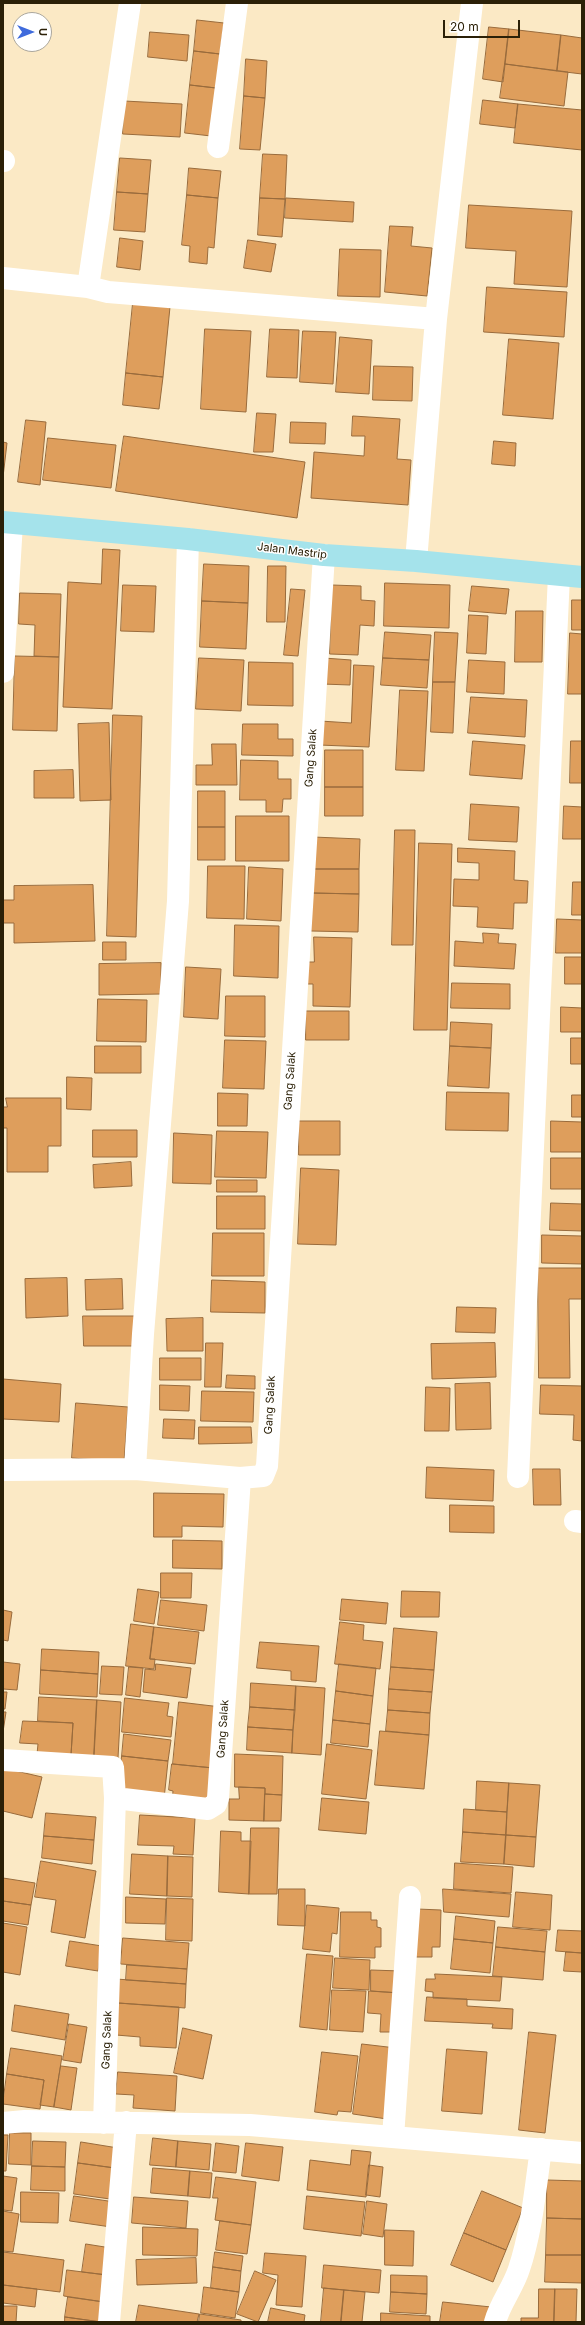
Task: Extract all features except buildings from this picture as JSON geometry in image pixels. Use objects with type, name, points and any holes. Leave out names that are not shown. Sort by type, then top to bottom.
[{"type":"main road","name":"Jalan Mastrip","points":[[7,522],[188,539],[324,555],[416,561],[582,577]]},
{"type":"street","points":[[88,288],[130,3]]},
{"type":"street","points":[[218,147],[237,3]]},
{"type":"street","points":[[416,561],[436,319],[472,3]]},
{"type":"street","points":[[3,278],[88,288],[108,292],[436,319]]},
{"type":"street","points":[[3,672],[7,522]]},
{"type":"street","points":[[135,1469],[142,1334],[178,901],[188,539]]},
{"type":"street","name":"Gang Salak","points":[[109,2322],[115,2123],[115,1798],[208,1809],[216,1804],[218,1798],[240,1478],[263,1476],[267,1466],[324,555]]},
{"type":"street","points":[[518,1477],[559,575]]},
{"type":"street","points":[[3,1470],[135,1469],[240,1478]]},
{"type":"street","points":[[3,1760],[113,1767],[115,1798]]},
{"type":"street","points":[[393,2137],[410,1896]]},
{"type":"street","points":[[3,2123],[25,2121],[250,2125],[582,2153]]},
{"type":"street","points":[[495,2322],[498,2311],[519,2271],[530,2231],[541,2149]]}]
